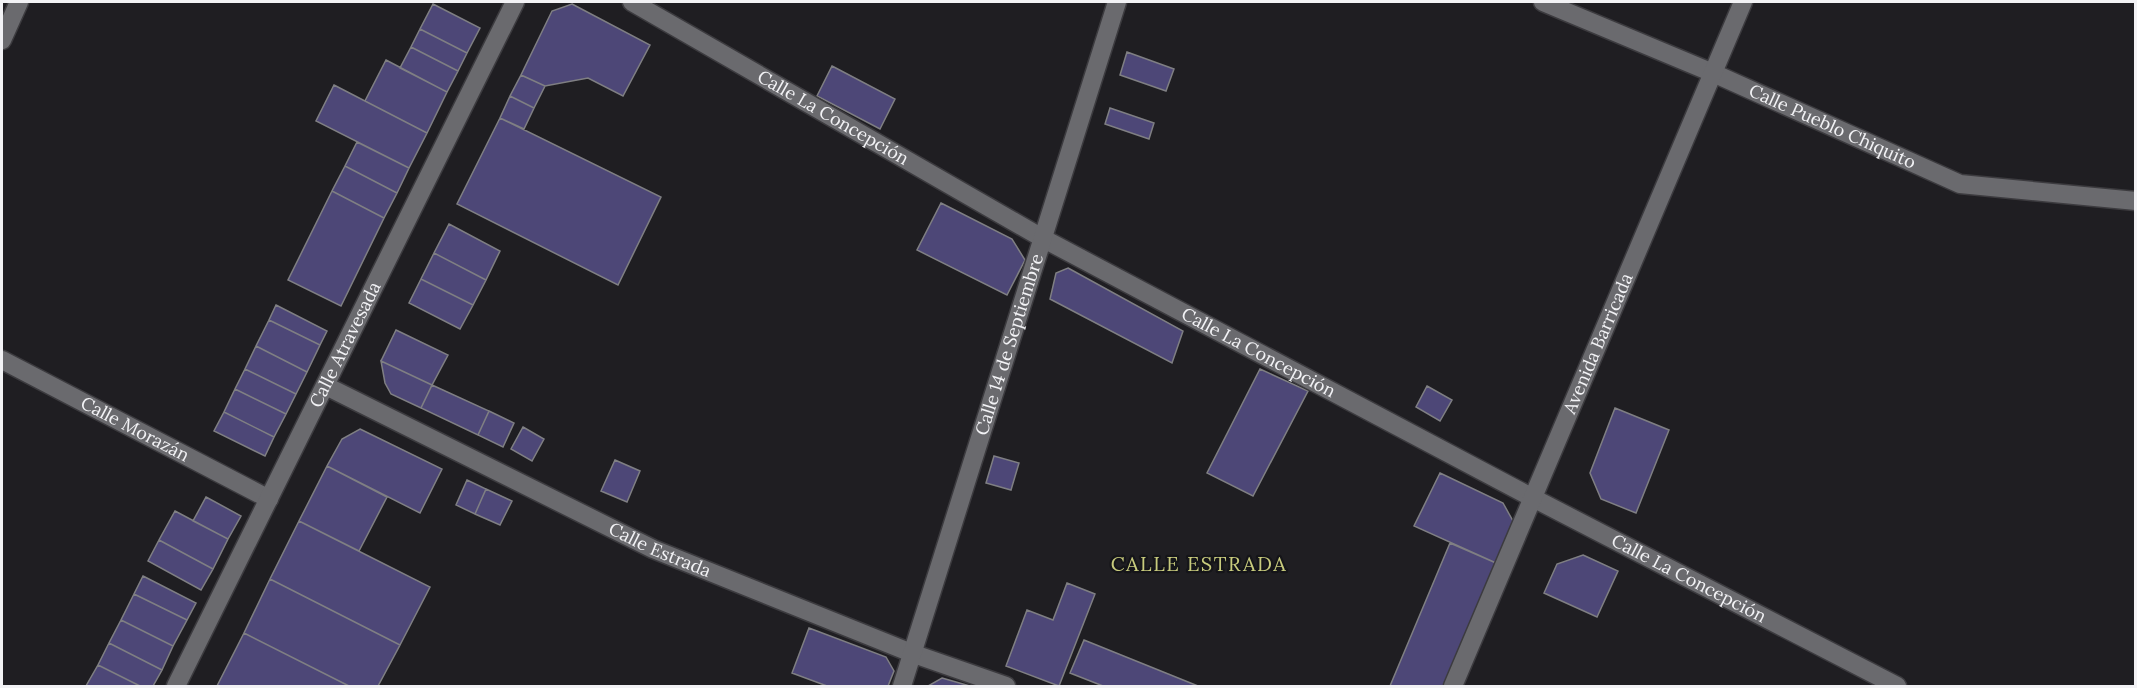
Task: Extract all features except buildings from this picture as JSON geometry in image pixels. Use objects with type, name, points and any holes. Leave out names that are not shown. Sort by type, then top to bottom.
[{"type":"street","points":[[2,40],[19,2]]},
{"type":"street","name":"Calle Atravesada","points":[[176,687],[515,2]]},
{"type":"street","name":"Calle La Concepción","points":[[632,2],[1044,239],[1533,498],[1897,687]]},
{"type":"street","name":"Calle 14 de Septiembre","points":[[902,687],[1117,2]]},
{"type":"street","name":"Calle Pueblo Chiquito","points":[[1543,2],[1713,73],[1960,184],[2136,201]]},
{"type":"street","name":"Avenida Barricada","points":[[1453,687],[1743,2]]},
{"type":"street","name":"Calle Morazán","points":[[2,360],[269,499]]},
{"type":"street","name":"Calle Estrada","points":[[326,386],[653,549],[914,654],[1006,687]]},
{"type":"district","name":"CALLE ESTRADA","points":[[1199,564]]}]
